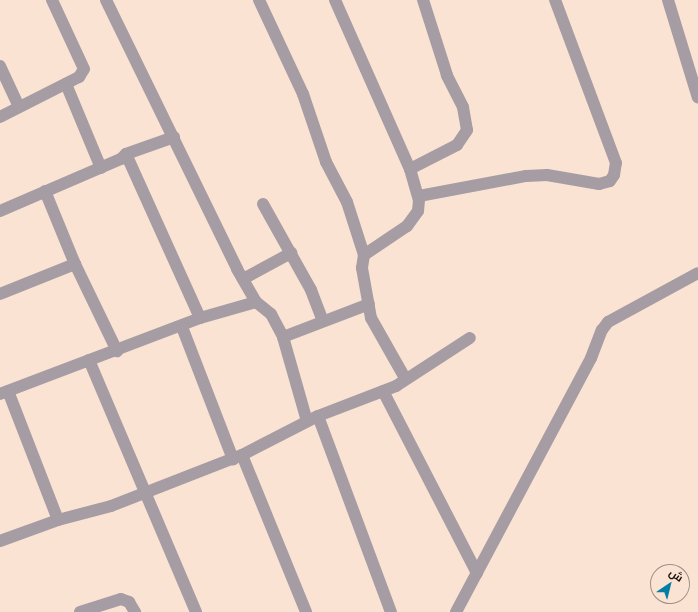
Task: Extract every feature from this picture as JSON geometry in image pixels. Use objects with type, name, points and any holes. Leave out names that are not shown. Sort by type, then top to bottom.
[{"type":"street","points":[[0,117],[66,84],[84,69],[52,0]]},
{"type":"street","points":[[106,0],[243,279],[256,302],[271,314],[282,337],[313,419],[391,612]]},
{"type":"street","points":[[259,0],[303,94],[364,255],[362,268],[369,304],[380,339],[405,378]]},
{"type":"street","points":[[335,0],[410,169],[419,196],[418,211],[407,226],[364,255]]},
{"type":"street","points":[[410,169],[457,145],[467,130],[463,107],[447,75],[423,0]]},
{"type":"street","points":[[419,196],[526,176],[547,175],[599,184],[610,181],[616,163],[555,0]]},
{"type":"street","points":[[668,0],[698,98]]},
{"type":"street","points":[[0,66],[19,108]]},
{"type":"street","points":[[66,84],[101,168]]},
{"type":"street","points":[[0,211],[45,190],[101,168],[126,154],[174,137]]},
{"type":"street","points":[[126,154],[200,318]]},
{"type":"street","points":[[45,190],[75,264],[116,351]]},
{"type":"street","points":[[263,204],[291,253],[322,322]]},
{"type":"street","points":[[243,279],[291,253]]},
{"type":"street","points":[[0,294],[75,264]]},
{"type":"street","points":[[456,612],[591,358],[602,330],[608,322],[698,273]]},
{"type":"street","points":[[58,520],[2,393],[182,327],[200,318],[256,302]]},
{"type":"street","points":[[282,337],[369,304]]},
{"type":"street","points":[[182,327],[306,612]]},
{"type":"street","points":[[0,542],[58,520],[146,492],[238,457],[313,419],[383,391],[470,338]]},
{"type":"street","points":[[89,360],[196,612]]},
{"type":"street","points":[[383,391],[477,573]]},
{"type":"street","points":[[80,612],[121,599],[129,602],[135,612]]}]
